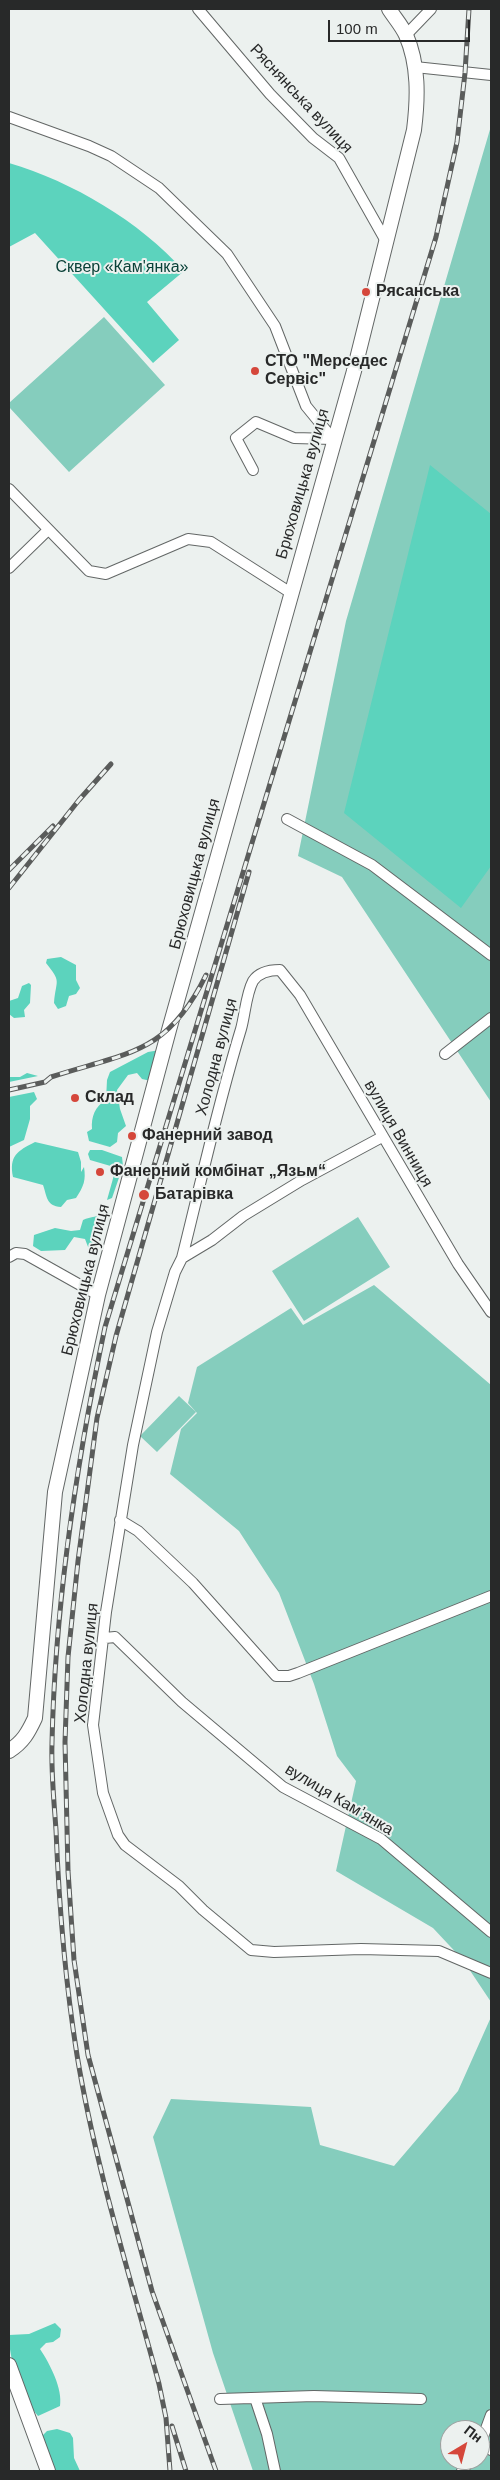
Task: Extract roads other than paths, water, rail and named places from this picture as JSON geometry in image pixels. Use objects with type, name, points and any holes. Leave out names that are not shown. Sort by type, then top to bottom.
[{"type":"main road","name":"Брюховицька вулиця","points":[[9,1751],[20,1743],[28,1733],[35,1718],[55,1492],[98,1295],[387,243],[414,130],[418,96],[415,67],[406,35],[389,9]]},
{"type":"main road","points":[[9,2365],[48,2471]]},
{"type":"street","name":"Ряснянська вулиця","points":[[198,9],[270,94],[313,138],[339,158],[387,243]]},
{"type":"street","points":[[406,35],[431,9]]},
{"type":"street","points":[[415,67],[491,75]]},
{"type":"street","points":[[9,117],[111,156],[159,188],[227,254],[275,326],[306,406],[333,439]]},
{"type":"street","points":[[253,470],[236,438],[256,422],[294,438],[333,439]]},
{"type":"street","points":[[9,489],[89,571],[106,574],[188,539],[212,542],[291,593]]},
{"type":"street","points":[[9,568],[48,530]]},
{"type":"street","points":[[287,818],[372,865],[491,955]]},
{"type":"street","name":"Холодна вулиця","points":[[280,970],[272,970],[258,975],[251,986],[246,1013],[232,1058],[182,1258],[175,1272],[157,1332],[133,1446],[106,1612],[105,1638],[93,1726],[103,1793],[118,1836],[125,1844],[179,1886],[202,1910],[252,1950],[274,1952],[361,1949],[432,1951],[455,1957],[491,1973]]},
{"type":"street","name":"вулиця Винниця","points":[[280,970],[300,996],[458,1264],[491,1312]]},
{"type":"street","points":[[445,1054],[491,1018]]},
{"type":"street","points":[[182,1258],[212,1240],[243,1216],[302,1180],[382,1136]]},
{"type":"street","points":[[9,1257],[16,1253],[24,1254],[98,1295]]},
{"type":"street","points":[[120,1520],[151,1543],[209,1599],[256,1656],[276,1676],[289,1676],[298,1673],[491,1596]]},
{"type":"street","name":"вулиця Камʼянка","points":[[105,1638],[115,1637],[182,1702],[283,1787],[381,1839],[491,1932]]},
{"type":"street","points":[[220,2399],[314,2396],[421,2399]]},
{"type":"street","points":[[254,2398],[267,2434],[276,2471]]},
{"type":"railway","points":[[170,2471],[166,2418],[159,2384],[93,2138],[77,2055],[66,1971],[59,1886],[52,1754],[57,1638],[62,1586],[76,1482],[105,1327],[436,237],[457,142],[465,73],[469,9]]},
{"type":"railway","points":[[9,888],[79,800],[111,764]]},
{"type":"railway","points":[[9,870],[53,826]]},
{"type":"railway","points":[[216,2471],[152,2291],[88,2055],[74,1960],[68,1871],[65,1742],[68,1657],[78,1561],[97,1418],[116,1336],[249,872]]},
{"type":"railway","points":[[9,1090],[45,1082],[51,1077],[124,1055],[143,1047],[160,1036],[176,1021],[191,1001],[206,975]]},
{"type":"railway","points":[[172,2426],[186,2471]]},
{"type":"place","name":"Рясанська","points":[[366,292]]},
{"type":"place","name":"СТО \"Мерседес Сервіс\"","points":[[255,371]]},
{"type":"place","name":"Склад","points":[[75,1098]]},
{"type":"place","name":"Фанерний завод","points":[[132,1136]]},
{"type":"place","name":"Фанерний комбінат „Язьм“","points":[[100,1172]]},
{"type":"place","name":"Батарівка","points":[[144,1195]]},
{"type":"park label","name":"Сквер «Кам'янка»","points":[[122,268]]}]
